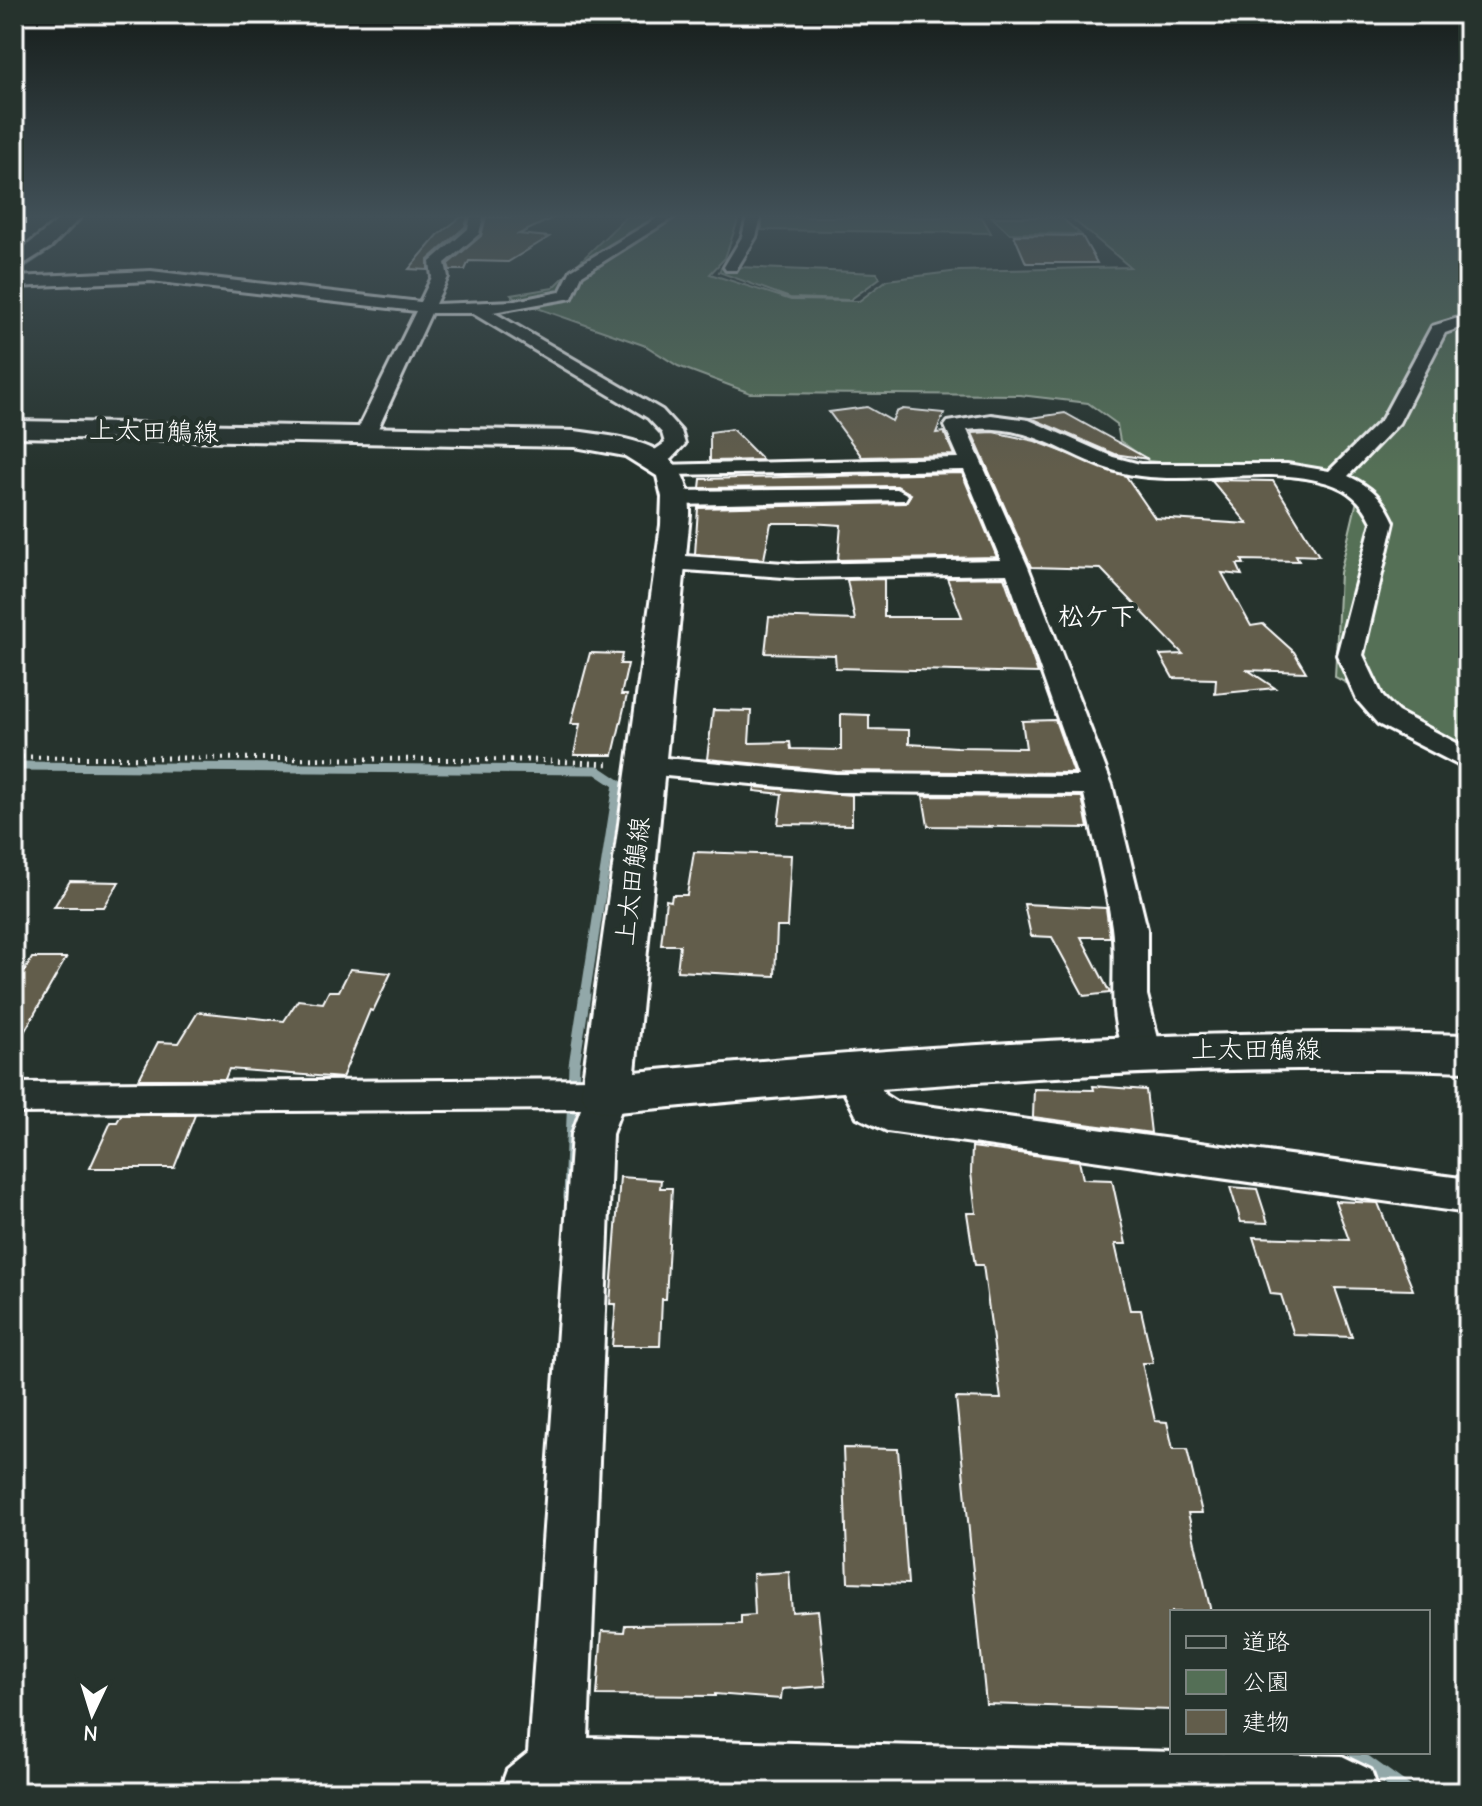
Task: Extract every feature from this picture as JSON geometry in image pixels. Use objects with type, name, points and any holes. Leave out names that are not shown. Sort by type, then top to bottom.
[{"type":"main road","name":"上太田鵤線","points":[[14,429],[575,439],[611,444],[665,475],[671,562],[607,1094],[853,1071],[1142,1050],[1297,1048],[1468,1053]]},
{"type":"street","points":[[382,301],[425,308],[476,309],[537,301]]},
{"type":"street","points":[[365,435],[428,301]]},
{"type":"street","points":[[476,309],[655,414],[671,431],[675,444],[664,455],[665,475]]},
{"type":"street","points":[[1334,478],[1389,423],[1438,330],[1468,320]]},
{"type":"street","points":[[1142,1050],[1129,995],[1130,929],[1097,785],[1016,567],[955,426],[991,421],[1029,426],[1106,461],[1140,470],[1287,470],[1334,478],[1361,490],[1374,503],[1383,522],[1350,655],[1371,700],[1388,718],[1416,736],[1468,761]]},
{"type":"street","points":[[665,475],[869,465],[970,464]]},
{"type":"street","points":[[869,465],[873,496]]},
{"type":"street","points":[[665,475],[873,496],[897,495]]},
{"type":"street","points":[[671,562],[797,571],[1016,567]]},
{"type":"street","points":[[645,765],[836,783],[1097,785]]},
{"type":"street","points":[[853,1071],[871,1106],[887,1116],[1468,1196]]},
{"type":"street","points":[[14,1098],[607,1094],[592,1134],[543,1780],[1342,1786],[1349,1792]]},
{"type":"path","points":[[14,757],[532,760],[645,765]]},
{"type":"green space","points":[[518,301],[1468,301],[1468,749],[1335,677],[1340,573],[1359,492],[1307,480],[1149,461],[1120,441],[1117,424],[1088,403],[1020,395],[750,393],[678,366],[646,346]]},
{"type":"building","points":[[867,407],[892,421],[896,412],[903,409],[944,413],[936,433],[944,432],[954,455],[862,457],[829,412]]},
{"type":"building","points":[[1065,413],[1148,459],[1114,454],[1031,418]]},
{"type":"building","points":[[732,429],[763,460],[710,461],[710,432]]},
{"type":"building","points":[[993,432],[1035,441],[1126,476],[1155,518],[1248,524],[1211,480],[1273,481],[1319,556],[1296,555],[1299,561],[1242,560],[1244,564],[1237,564],[1242,575],[1222,573],[1251,626],[1263,624],[1294,652],[1306,672],[1248,670],[1275,688],[1215,694],[1216,679],[1173,678],[1160,655],[1183,654],[1101,569],[1031,567],[972,433]]},
{"type":"building","points":[[962,473],[997,557],[838,560],[841,525],[810,523],[771,523],[764,559],[695,554],[698,508],[905,503],[911,494],[897,486],[700,488],[701,479]]},
{"type":"building","points":[[1004,577],[1038,673],[836,668],[835,655],[765,653],[769,617],[855,620],[847,580],[884,579],[884,617],[962,617],[947,578]]},
{"type":"building","points":[[590,653],[622,654],[620,664],[628,664],[621,695],[627,695],[613,755],[574,755],[580,724],[571,724]]},
{"type":"building","points":[[713,710],[751,711],[749,743],[790,742],[791,749],[841,750],[841,714],[869,715],[869,729],[909,730],[909,744],[957,747],[1026,748],[1022,721],[1055,720],[1074,773],[836,771],[707,759]]},
{"type":"building","points":[[755,787],[852,795],[852,825],[778,824],[782,794],[754,791]]},
{"type":"building","points":[[923,796],[1082,797],[1088,828],[928,826]]},
{"type":"building","points":[[694,852],[791,855],[787,927],[777,927],[775,976],[677,971],[680,945],[661,945],[666,900],[671,901],[672,895],[687,895]]},
{"type":"building","points":[[70,881],[119,882],[104,907],[54,907]]},
{"type":"building","points":[[1024,904],[1106,908],[1110,937],[1081,937],[1110,993],[1084,996],[1052,937],[1031,936]]},
{"type":"building","points":[[32,958],[66,958],[14,1050],[14,972],[24,972]]},
{"type":"building","points":[[350,969],[391,973],[373,1011],[370,1010],[342,1078],[229,1069],[225,1079],[139,1079],[158,1042],[179,1043],[198,1012],[284,1021],[298,1000],[323,1003],[329,991],[339,991]]},
{"type":"building","points":[[1093,1086],[1146,1090],[1151,1133],[1033,1117],[1034,1089],[1094,1090]]},
{"type":"building","points":[[121,1115],[195,1115],[174,1168],[90,1168],[111,1122],[117,1122]]},
{"type":"building","points":[[972,1147],[1079,1161],[1083,1179],[1112,1180],[1126,1244],[1115,1244],[1130,1310],[1141,1310],[1153,1363],[1142,1363],[1155,1421],[1167,1422],[1173,1449],[1187,1449],[1202,1513],[1188,1513],[1211,1610],[1170,1610],[1170,1710],[986,1704],[956,1398],[1001,1399],[983,1265],[975,1265],[967,1213],[976,1213],[971,1173]]},
{"type":"building","points":[[620,1177],[661,1180],[660,1188],[672,1188],[666,1299],[662,1299],[660,1346],[612,1346],[616,1304],[610,1304]]},
{"type":"building","points":[[1230,1187],[1257,1189],[1268,1223],[1241,1222]]},
{"type":"building","points":[[1335,1201],[1378,1203],[1413,1290],[1335,1288],[1352,1337],[1294,1335],[1281,1295],[1271,1294],[1253,1237],[1349,1240]]},
{"type":"building","points":[[843,1448],[898,1449],[908,1584],[848,1582]]},
{"type":"building","points":[[789,1572],[792,1612],[818,1610],[826,1686],[782,1689],[781,1699],[715,1694],[597,1695],[602,1631],[624,1632],[625,1625],[741,1624],[741,1616],[755,1615],[753,1574]]},
{"type":"waterway","points":[[14,766],[597,770],[618,784],[585,996]]},
{"type":"waterway","points":[[569,1197],[574,1065],[585,994]]},
{"type":"waterway","points":[[1344,1762],[1365,1762],[1407,1792]]},
{"type":"district","name":"松ケ下","points":[[1097,616]]}]
